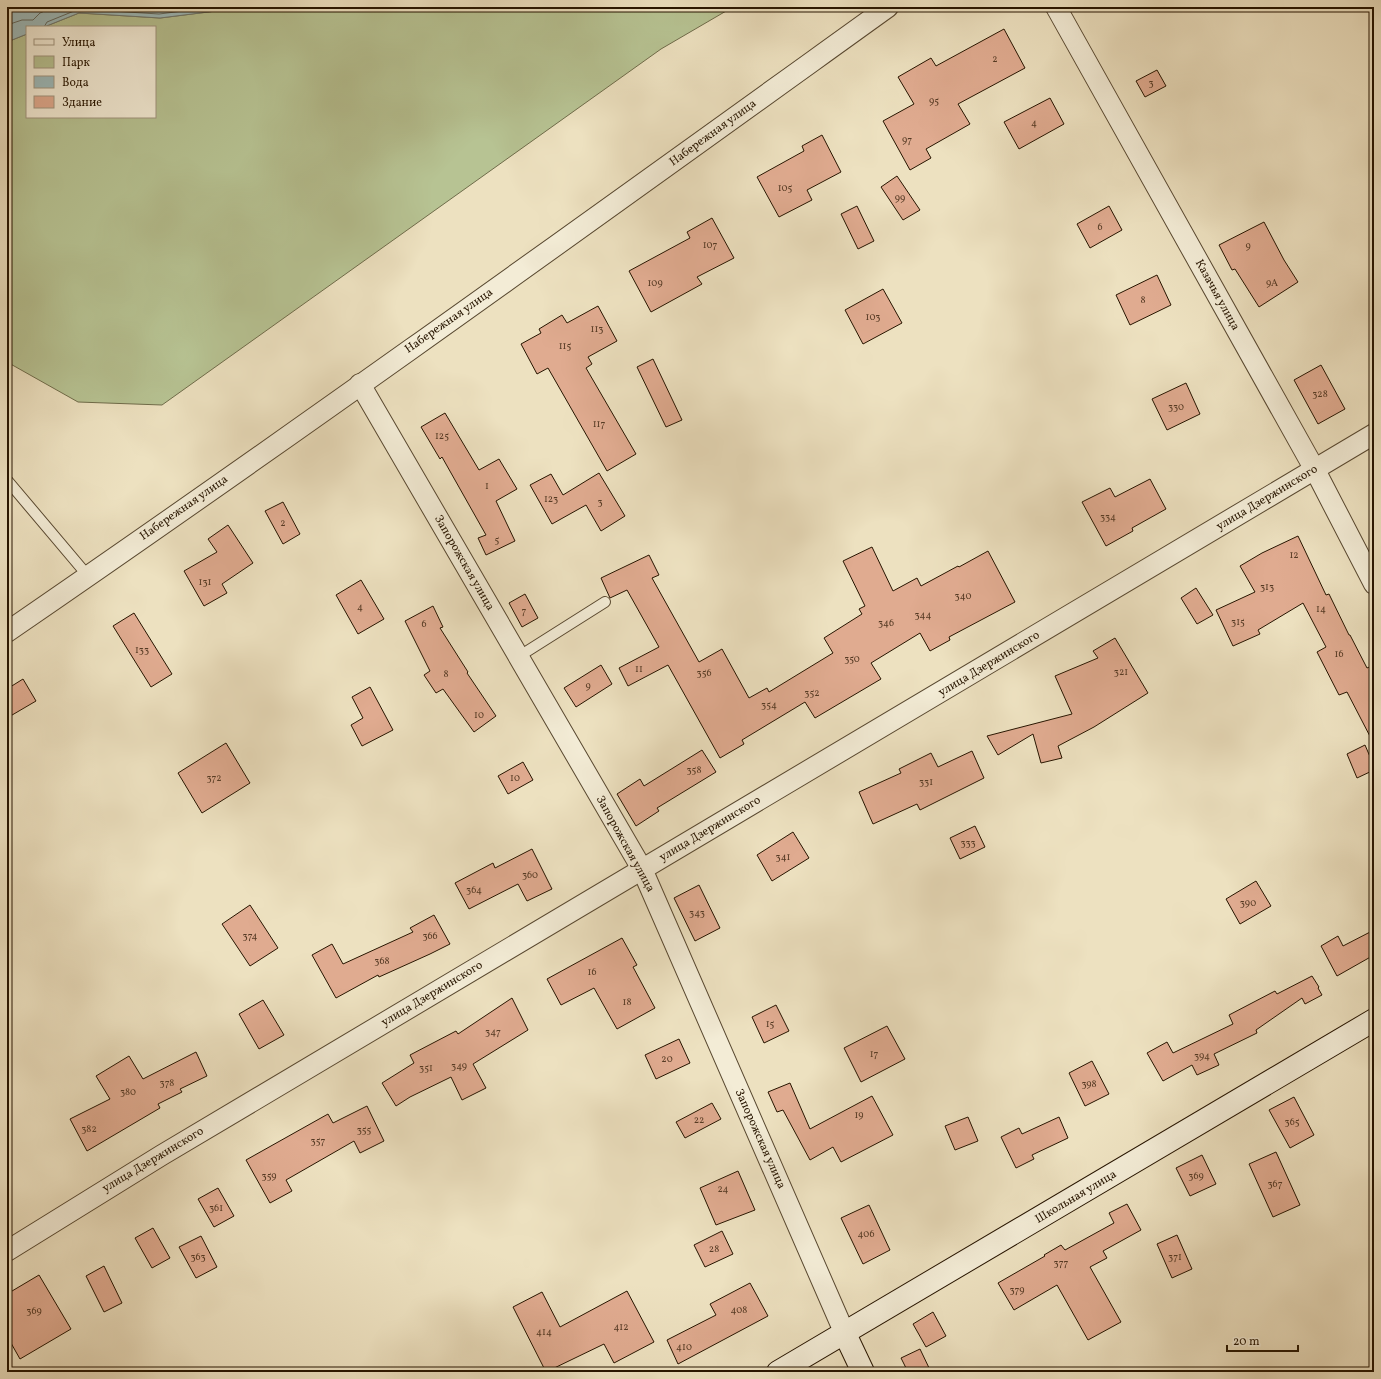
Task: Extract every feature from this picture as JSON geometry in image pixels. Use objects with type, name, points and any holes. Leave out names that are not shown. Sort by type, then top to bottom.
[{"type":"street","name":"Набережная улица","points":[[7,632],[360,384],[888,7]]},
{"type":"street","name":"Казачья улица","points":[[1056,7],[1315,470],[1374,584]]},
{"type":"street","name":"Запорожская улица","points":[[360,384],[642,870],[863,1372]]},
{"type":"street","name":"улица Дзержинского","points":[[7,1251],[168,1150],[642,870],[1374,434]]},
{"type":"street","name":"Школьная улица","points":[[778,1372],[845,1334],[1374,1020]]},
{"type":"lane","points":[[7,480],[88,576]]},
{"type":"lane","points":[[518,656],[605,602]]},
{"type":"green space","points":[[248,7],[733,7],[661,49],[162,405],[78,402],[7,362],[7,42],[26,34],[26,118],[156,118],[156,26],[46,26],[79,13],[160,18]]},
{"type":"water","points":[[7,7],[248,7],[160,18],[79,13],[46,26],[26,26],[26,34],[7,42]]},
{"type":"building","points":[[1004,29],[1025,68],[958,104],[970,124],[926,149],[931,158],[910,170],[883,121],[914,104],[898,77],[931,58],[936,66]]},
{"type":"building","points":[[1157,70],[1166,86],[1145,97],[1136,81]]},
{"type":"building","points":[[1050,98],[1064,124],[1019,149],[1004,122]]},
{"type":"building","points":[[822,135],[841,172],[807,190],[812,200],[779,217],[757,177],[804,151],[802,146]]},
{"type":"building","points":[[897,176],[920,210],[903,220],[881,187]]},
{"type":"building","points":[[857,206],[874,241],[858,249],[841,214]]},
{"type":"building","points":[[1109,206],[1122,230],[1090,248],[1077,224]]},
{"type":"building","points":[[712,218],[734,258],[697,277],[702,284],[651,312],[629,271],[690,238],[687,232]]},
{"type":"building","points":[[1264,222],[1284,260],[1298,282],[1259,307],[1235,269],[1232,270],[1219,245]]},
{"type":"building","points":[[1157,275],[1171,305],[1130,325],[1116,295]]},
{"type":"building","points":[[883,289],[902,323],[863,344],[845,310]]},
{"type":"building","points":[[598,306],[617,341],[588,357],[592,364],[586,368],[636,454],[607,471],[548,368],[537,374],[521,344],[541,333],[539,329],[562,315],[567,323]]},
{"type":"building","points":[[653,359],[682,420],[666,427],[637,367]]},
{"type":"building","points":[[1321,365],[1345,409],[1318,424],[1294,380]]},
{"type":"building","points":[[1186,383],[1200,414],[1167,430],[1152,399]]},
{"type":"building","points":[[445,413],[479,470],[499,459],[517,489],[496,501],[515,541],[486,555],[478,538],[486,535],[442,457],[440,459],[421,427]]},
{"type":"building","points":[[599,473],[625,516],[601,531],[586,505],[552,524],[530,485],[551,474],[563,495]]},
{"type":"building","points":[[1150,479],[1166,509],[1132,528],[1133,531],[1106,546],[1082,502],[1110,488],[1115,497]]},
{"type":"building","points":[[283,502],[300,534],[283,544],[265,511]]},
{"type":"building","points":[[228,525],[253,563],[222,584],[227,593],[204,606],[184,571],[217,552],[208,539]]},
{"type":"building","points":[[1298,536],[1326,595],[1329,594],[1367,668],[1374,665],[1374,744],[1347,692],[1339,695],[1317,652],[1326,647],[1303,603],[1258,630],[1260,634],[1233,646],[1216,610],[1255,592],[1240,566],[1262,553]]},
{"type":"building","points":[[872,547],[893,591],[917,578],[921,586],[988,551],[1015,602],[949,637],[950,640],[930,651],[920,633],[871,663],[881,679],[815,718],[805,702],[742,740],[744,744],[720,758],[668,665],[628,686],[619,668],[659,647],[627,590],[610,598],[601,578],[649,555],[659,575],[652,578],[699,662],[722,649],[749,698],[767,688],[769,692],[833,653],[824,638],[862,614],[859,609],[865,606],[843,561]]},
{"type":"building","points":[[361,580],[384,619],[358,634],[336,595]]},
{"type":"building","points":[[1196,588],[1213,615],[1197,624],[1181,598]]},
{"type":"building","points":[[525,594],[538,618],[522,627],[509,603]]},
{"type":"building","points":[[433,606],[443,627],[440,628],[468,672],[467,673],[496,716],[474,732],[443,689],[436,693],[424,675],[430,671],[405,621]]},
{"type":"building","points":[[134,613],[172,674],[151,687],[113,626]]},
{"type":"building","points":[[1115,638],[1148,693],[1094,727],[1058,746],[1062,758],[1041,763],[1033,734],[998,755],[987,736],[1072,714],[1055,676],[1098,658],[1093,651]]},
{"type":"building","points":[[601,665],[612,684],[576,707],[564,688]]},
{"type":"building","points":[[23,679],[36,701],[7,718],[7,689]]},
{"type":"building","points":[[370,687],[393,730],[362,746],[351,725],[363,718],[352,697]]},
{"type":"building","points":[[226,743],[250,783],[202,813],[178,773]]},
{"type":"building","points":[[1365,745],[1374,766],[1374,770],[1357,778],[1347,754]]},
{"type":"building","points":[[702,750],[716,772],[657,808],[659,811],[636,826],[617,794],[640,779],[644,786]]},
{"type":"building","points":[[972,751],[984,778],[920,810],[917,804],[873,824],[859,792],[901,773],[899,769],[931,753],[938,767]]},
{"type":"building","points":[[523,762],[533,780],[508,794],[498,776]]},
{"type":"building","points":[[975,826],[985,847],[960,859],[950,838]]},
{"type":"building","points":[[793,832],[809,858],[772,881],[757,855]]},
{"type":"building","points":[[532,849],[552,889],[527,901],[518,884],[469,909],[455,883],[493,863],[495,868]]},
{"type":"building","points":[[1256,881],[1271,906],[1240,924],[1226,899]]},
{"type":"building","points":[[699,885],[720,928],[695,941],[674,898]]},
{"type":"building","points":[[250,905],[278,948],[250,966],[222,924]]},
{"type":"building","points":[[434,915],[450,944],[379,977],[378,975],[336,998],[312,955],[332,944],[343,964],[413,932],[410,928]]},
{"type":"building","points":[[1374,930],[1374,955],[1337,976],[1321,946],[1338,936],[1343,946]]},
{"type":"building","points":[[622,938],[637,965],[633,967],[655,1008],[617,1029],[594,988],[561,1005],[547,979]]},
{"type":"building","points":[[1312,976],[1322,995],[1305,1004],[1302,998],[1256,1030],[1257,1033],[1214,1054],[1219,1065],[1197,1075],[1192,1065],[1163,1081],[1147,1053],[1167,1042],[1173,1053],[1233,1024],[1229,1015],[1275,991],[1277,994]]},
{"type":"building","points":[[512,998],[528,1030],[473,1064],[486,1088],[462,1100],[451,1077],[410,1097],[396,1106],[382,1083],[414,1063],[410,1055],[456,1031],[458,1034]]},
{"type":"building","points":[[263,1000],[284,1035],[259,1049],[239,1014]]},
{"type":"building","points":[[776,1005],[789,1031],[764,1043],[752,1017]]},
{"type":"building","points":[[887,1026],[905,1059],[861,1082],[844,1048]]},
{"type":"building","points":[[679,1039],[690,1063],[656,1079],[645,1055]]},
{"type":"building","points":[[196,1052],[207,1076],[180,1089],[182,1092],[158,1104],[160,1108],[87,1151],[70,1119],[110,1099],[96,1076],[129,1056],[143,1079]]},
{"type":"building","points":[[1092,1061],[1109,1094],[1085,1106],[1069,1073]]},
{"type":"building","points":[[790,1083],[810,1129],[872,1096],[893,1135],[841,1162],[833,1147],[810,1160],[783,1110],[777,1112],[768,1092]]},
{"type":"building","points":[[1294,1097],[1314,1135],[1290,1148],[1269,1110]]},
{"type":"building","points":[[712,1103],[721,1119],[685,1138],[676,1122]]},
{"type":"building","points":[[367,1106],[384,1141],[360,1153],[354,1141],[286,1180],[292,1191],[270,1203],[246,1160],[328,1114],[333,1123]]},
{"type":"building","points":[[968,1117],[978,1141],[955,1150],[945,1126]]},
{"type":"building","points":[[1059,1117],[1068,1138],[1032,1155],[1034,1159],[1016,1168],[1001,1137],[1019,1128],[1022,1134]]},
{"type":"building","points":[[1276,1152],[1300,1205],[1273,1217],[1249,1164]]},
{"type":"building","points":[[1202,1155],[1216,1184],[1190,1196],[1176,1168]]},
{"type":"building","points":[[738,1171],[755,1210],[716,1225],[700,1188]]},
{"type":"building","points":[[218,1188],[234,1216],[214,1227],[198,1199]]},
{"type":"building","points":[[1127,1204],[1141,1230],[1103,1251],[1107,1258],[1090,1267],[1121,1322],[1088,1340],[1057,1285],[1014,1310],[998,1283],[1061,1245],[1065,1250],[1114,1223],[1109,1213]]},
{"type":"building","points":[[869,1205],[890,1250],[863,1264],[841,1218]]},
{"type":"building","points":[[153,1228],[170,1258],[152,1268],[135,1238]]},
{"type":"building","points":[[722,1231],[733,1254],[705,1267],[694,1245]]},
{"type":"building","points":[[1177,1235],[1192,1269],[1172,1278],[1157,1244]]},
{"type":"building","points":[[201,1236],[217,1267],[196,1278],[179,1247]]},
{"type":"building","points":[[104,1266],[122,1303],[104,1312],[86,1276]]},
{"type":"building","points":[[39,1275],[71,1329],[20,1359],[7,1336],[7,1294]]},
{"type":"building","points":[[750,1283],[768,1316],[678,1364],[667,1340],[716,1315],[710,1304]]},
{"type":"building","points":[[627,1291],[654,1342],[614,1363],[604,1344],[546,1372],[513,1307],[542,1292],[560,1327]]},
{"type":"building","points":[[933,1312],[946,1336],[926,1347],[913,1324]]},
{"type":"building","points":[[920,1349],[931,1372],[908,1372],[901,1358]]}]
